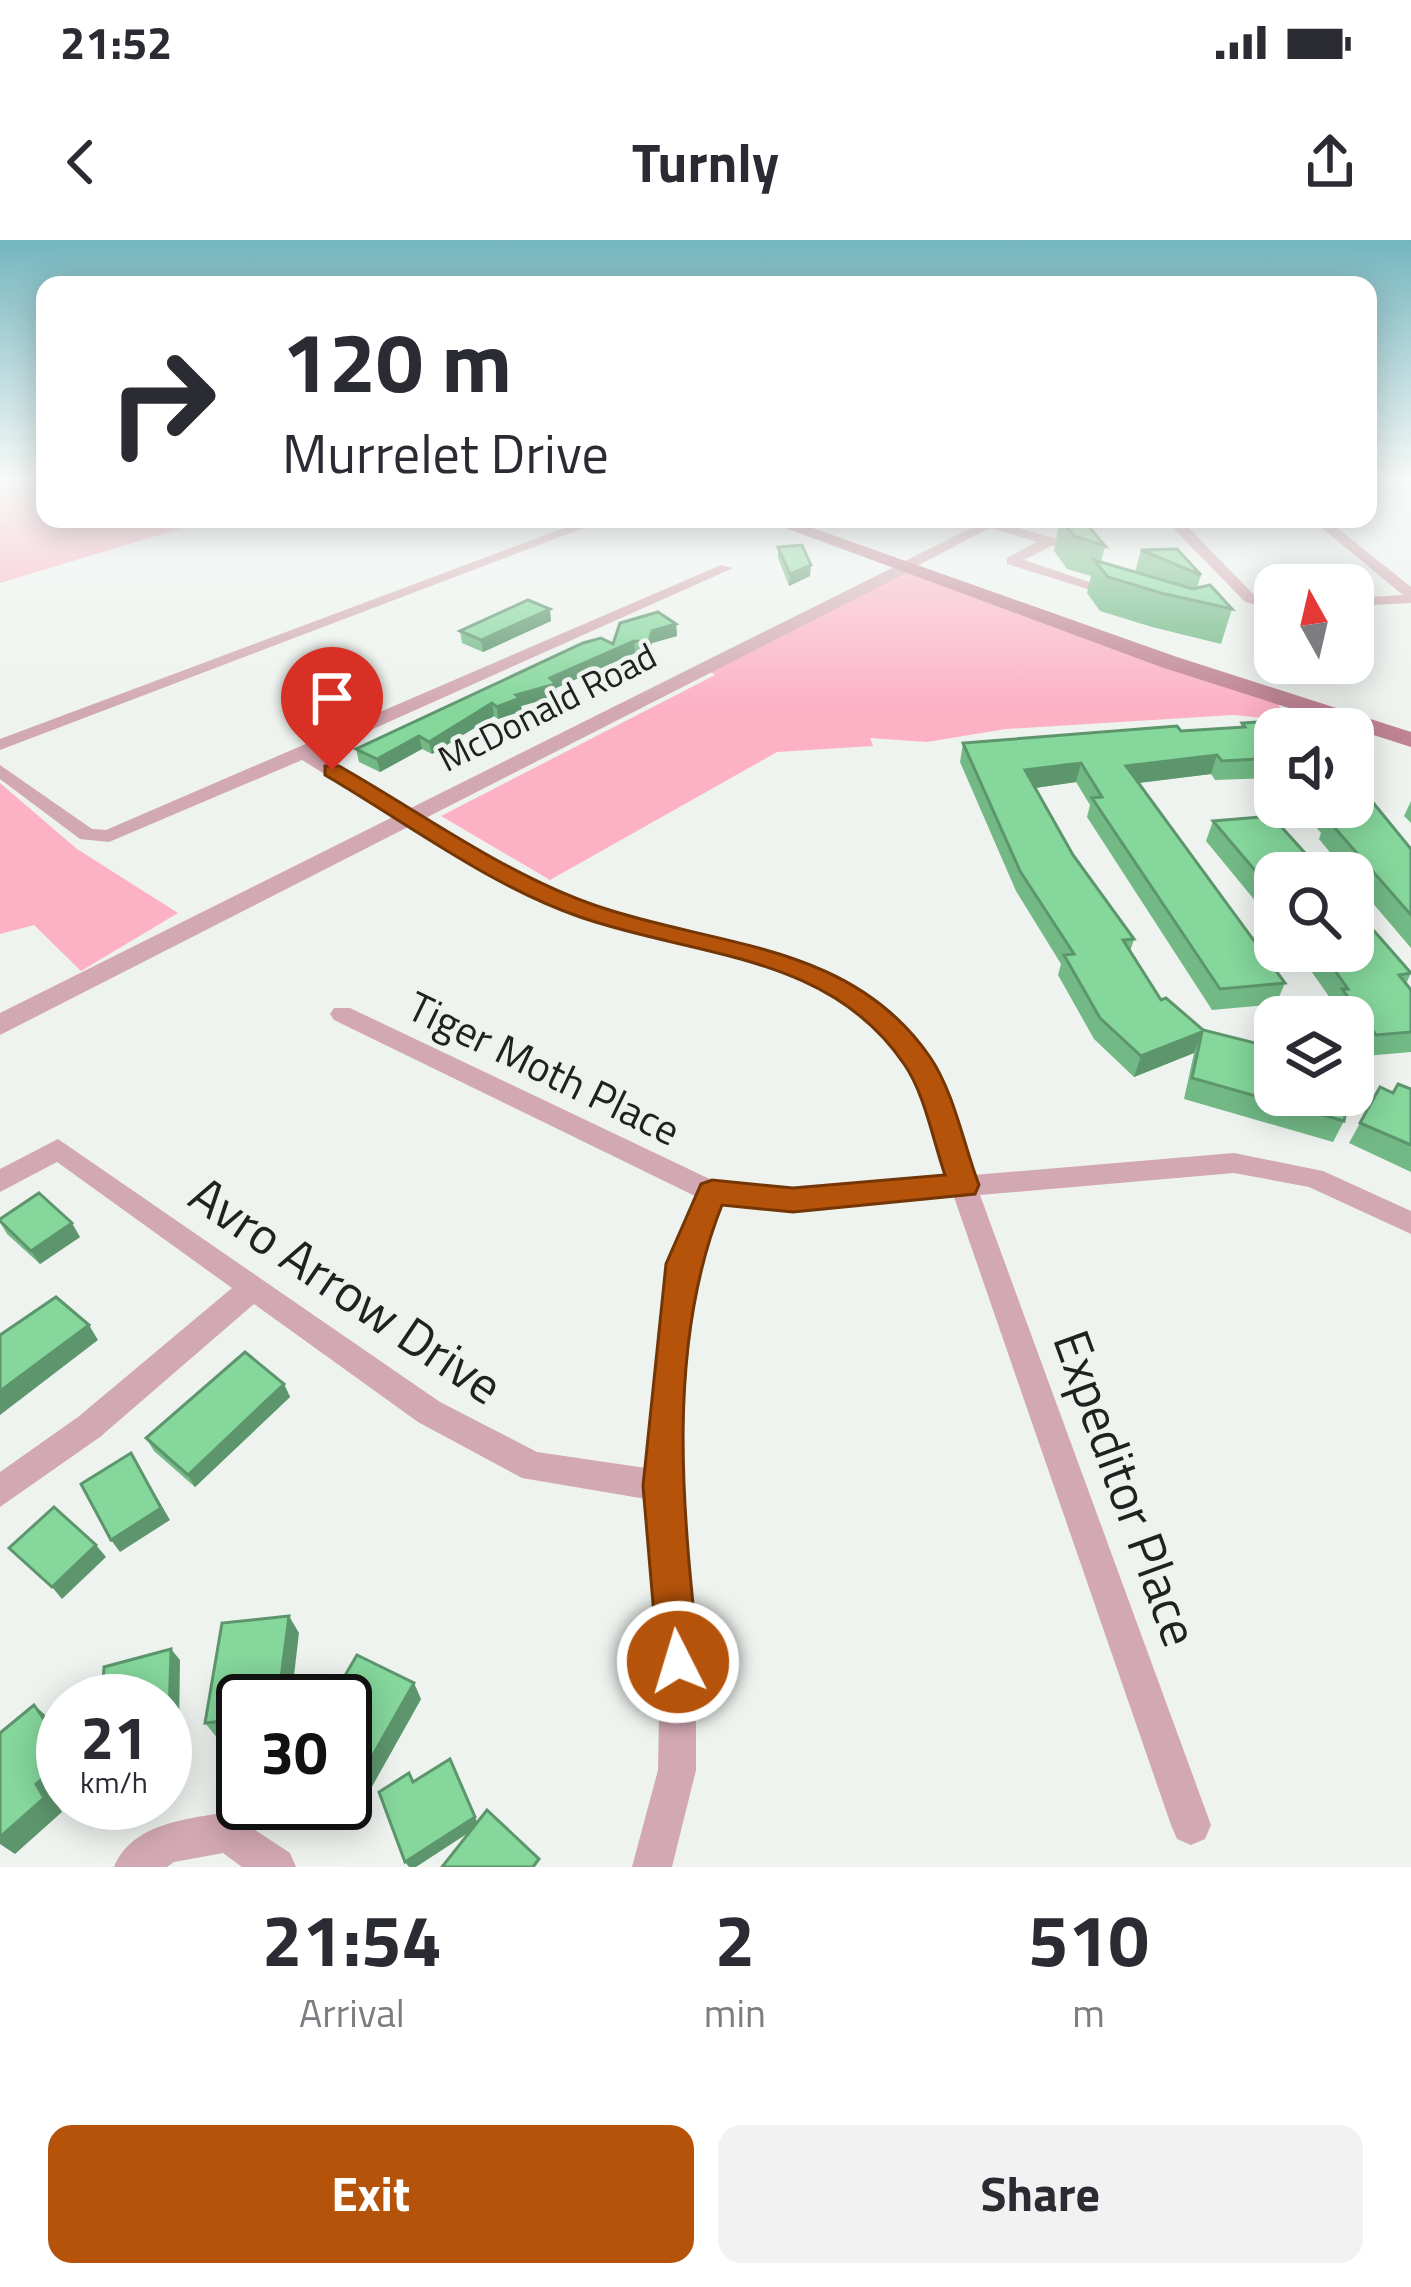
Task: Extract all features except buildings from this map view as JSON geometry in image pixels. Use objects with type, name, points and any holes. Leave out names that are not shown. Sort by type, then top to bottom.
[{"type":"main road","points":[[884,557],[1168,662],[1411,740]]},
{"type":"main road","points":[[978,591],[1411,726]]},
{"type":"street","points":[[0,745],[499,557]]},
{"type":"street","name":"McDonald Road","points":[[0,1025],[924,557]]},
{"type":"street","points":[[1020,557],[1012,561],[1130,598],[1106,566]]},
{"type":"street","points":[[1214,557],[1254,593]]},
{"type":"street","points":[[1364,557],[1411,596]]},
{"type":"street","points":[[0,770],[87,835],[109,836],[726,568]]},
{"type":"street","points":[[1374,600],[1411,596]]},
{"type":"street","name":"Expeditor Place","points":[[303,753],[536,889],[589,912],[790,964],[832,981],[874,1011],[920,1063],[1191,1825]]},
{"type":"street","name":"Tiger Moth Place","points":[[343,1013],[712,1192]]},
{"type":"street","name":"Avro Arrow Drive","points":[[0,1183],[58,1149],[429,1412],[533,1467],[661,1486]]},
{"type":"street","points":[[652,1867],[677,1770],[678,1662],[661,1486],[682,1264],[712,1192],[793,1200],[1234,1163],[1314,1178],[1411,1223]]},
{"type":"street","points":[[0,1491],[89,1427],[251,1289]]},
{"type":"street","points":[[134,1867],[166,1844],[228,1832],[276,1867]]},
{"type":"shaded area","points":[[0,557],[86,557],[0,583]]},
{"type":"shaded area","points":[[908,565],[1276,695],[1280,708],[1254,708],[1254,717],[1006,729],[927,742],[870,738],[873,746],[777,752],[550,880],[441,816],[715,675],[704,668]]},
{"type":"shaded area","points":[[0,783],[77,849],[178,913],[81,971],[34,925],[0,934]]},
{"type":"route","points":[[332,770],[536,889],[589,912],[790,964],[832,981],[874,1011],[920,1063],[964,1185],[793,1200],[712,1192],[682,1264],[661,1486],[678,1662]]}]
